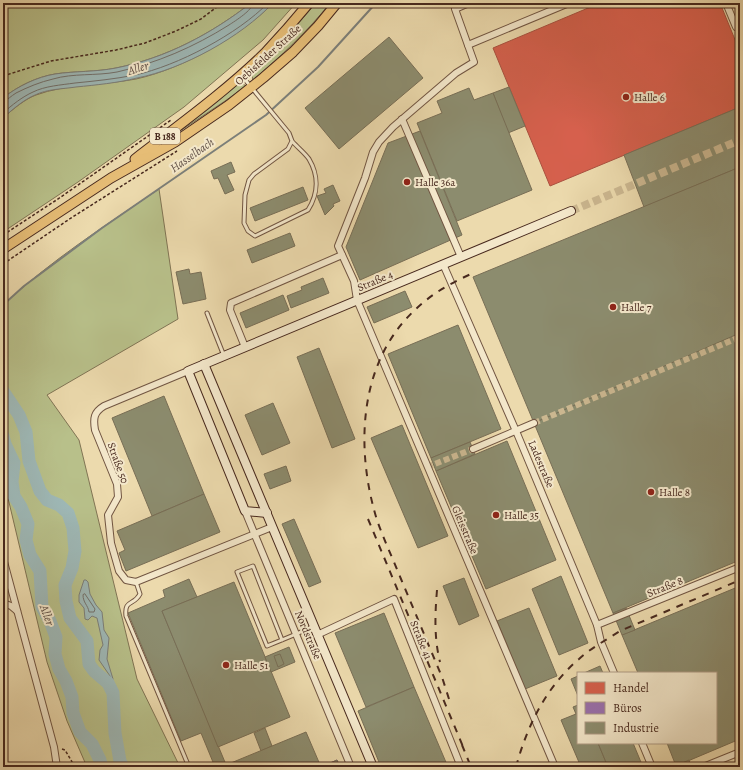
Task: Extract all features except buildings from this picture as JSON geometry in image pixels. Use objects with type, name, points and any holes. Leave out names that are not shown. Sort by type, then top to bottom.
[{"type":"main road","name":"Oebisfelder Straße","points":[[111,178],[220,93],[265,52],[309,3]]},
{"type":"main road","name":"Oebisfelder Straße","points":[[111,178],[175,142],[251,88],[293,52],[318,26],[337,3]]},
{"type":"main road","name":"B 188","points":[[3,249],[111,178]]},
{"type":"street","points":[[245,347],[230,310],[231,303],[342,255],[338,246],[365,178],[373,152],[379,142],[402,119],[456,73],[474,62],[455,9],[469,3]]},
{"type":"street","points":[[468,45],[569,3]]},
{"type":"street","points":[[726,3],[736,27],[740,25]]},
{"type":"street","points":[[402,119],[460,257]]},
{"type":"street","name":"Straße 4","points":[[188,371],[571,211]]},
{"type":"street","name":"Gleisstraße","points":[[342,255],[354,281],[357,300],[555,767]]},
{"type":"street","name":"Ladestraße","points":[[443,264],[516,431],[597,625],[601,642],[614,672]]},
{"type":"street","name":"Nordstraße","points":[[204,364],[373,767]]},
{"type":"street","name":"Nordstraße","points":[[188,371],[351,767]]},
{"type":"street","name":"Straße 50","points":[[136,582],[126,580],[119,571],[111,543],[108,516],[118,497],[117,484],[95,430],[94,420],[96,411],[104,406],[188,371]]},
{"type":"street","points":[[473,448],[534,423]]},
{"type":"street","points":[[245,511],[267,513]]},
{"type":"street","points":[[136,582],[272,527]]},
{"type":"street","points":[[3,558],[54,747],[57,767]]},
{"type":"street","name":"Straße 8","points":[[597,625],[740,567]]},
{"type":"street","name":"Straße 41","points":[[317,635],[394,599],[461,767]]},
{"type":"street","points":[[3,603],[14,608],[19,616]]},
{"type":"street","points":[[642,744],[652,767]]},
{"type":"street","points":[[703,767],[740,752]]},
{"type":"lane","points":[[241,74],[289,133],[292,141],[309,159],[315,174],[317,189],[313,203],[308,210],[255,236],[248,231],[244,223],[246,195],[249,180],[254,174],[288,149],[292,141]]},
{"type":"lane","points":[[207,313],[224,356]]},
{"type":"lane","points":[[282,640],[253,566],[237,572],[267,646],[282,640],[313,627]]},
{"type":"lane","points":[[136,582],[140,594],[137,599],[127,605],[125,609],[126,616],[189,767]]},
{"type":"path","points":[[3,76],[51,62],[145,44],[201,19],[222,3]]},
{"type":"path","points":[[3,235],[58,199],[171,120]]},
{"type":"path","points":[[59,747],[65,750],[75,767]]},
{"type":"green space","points":[[3,3],[251,3],[204,35],[153,58],[116,68],[48,75],[28,83],[3,98]]},
{"type":"green space","points":[[273,3],[296,3],[263,40],[184,107],[78,182],[3,232],[3,118],[6,115],[28,99],[47,91],[136,79],[172,68],[210,50],[228,39],[260,15]]},
{"type":"green space","points":[[316,3],[330,3],[312,24],[274,62],[253,80],[252,76],[272,58],[289,34]]},
{"type":"green space","points":[[238,84],[243,84],[246,86],[177,133]]},
{"type":"green space","points":[[159,189],[178,319],[47,395],[79,440],[137,679],[180,767],[87,767],[67,721],[47,662],[3,477],[3,400],[12,394],[3,391],[3,305],[59,258]]},
{"type":"water","points":[[251,3],[273,3],[245,28],[210,50],[192,59],[155,74],[129,80],[40,93],[22,102],[3,118],[3,98],[28,83],[41,77],[55,74],[116,68],[153,58],[204,35]]},
{"type":"water","name":"Aller","points":[[84,580],[88,582],[90,594],[102,612],[104,630],[109,638],[107,659],[113,679],[112,682],[108,683],[110,676],[99,660],[100,650],[103,645],[97,618],[92,616],[88,620],[85,619],[84,608],[79,602],[79,595]]},
{"type":"waterway","name":"Hasselbach","points":[[3,305],[24,286],[102,228],[266,115],[318,67],[376,3]]},
{"type":"waterway","points":[[3,391],[19,415],[26,432],[29,461],[40,491],[47,500],[59,505],[68,513],[73,528],[75,551],[72,568],[65,585],[66,601],[70,618],[87,641],[89,664],[94,671],[108,683],[113,693],[115,733],[120,761],[123,767]]},
{"type":"waterway","name":"Aller","points":[[3,436],[14,463],[12,482],[14,496],[21,507],[28,524],[26,540],[30,555],[40,571],[42,607],[50,621],[56,637],[55,654],[59,669],[66,681],[72,697],[73,713],[80,732],[92,744],[102,767]]},
{"type":"tunnel","points":[[571,211],[740,140]]},
{"type":"tunnel","points":[[534,423],[740,337]]},
{"type":"tunnel","points":[[427,467],[473,449]]},
{"type":"railway","points":[[449,699],[442,677],[377,520],[370,493],[364,436],[367,407],[373,380],[383,354],[397,329],[429,298],[449,285],[471,274]]},
{"type":"railway","points":[[368,519],[464,749]]},
{"type":"railway","points":[[516,767],[526,737],[539,708],[547,695],[567,670],[584,655],[620,631],[740,580]]},
{"type":"railway","points":[[437,590],[436,626],[440,662]]},
{"type":"railway","points":[[462,745],[471,767]]},
{"type":"railway","points":[[736,767],[740,765]]},
{"type":"place","name":"Halle 6","points":[[626,97]]},
{"type":"place","name":"Halle 36a","points":[[407,182]]},
{"type":"place","name":"Halle 7","points":[[613,307]]},
{"type":"place","name":"Halle 8","points":[[651,492]]},
{"type":"place","name":"Halle 35","points":[[496,515]]},
{"type":"place","name":"Halle 51","points":[[226,665]]}]
